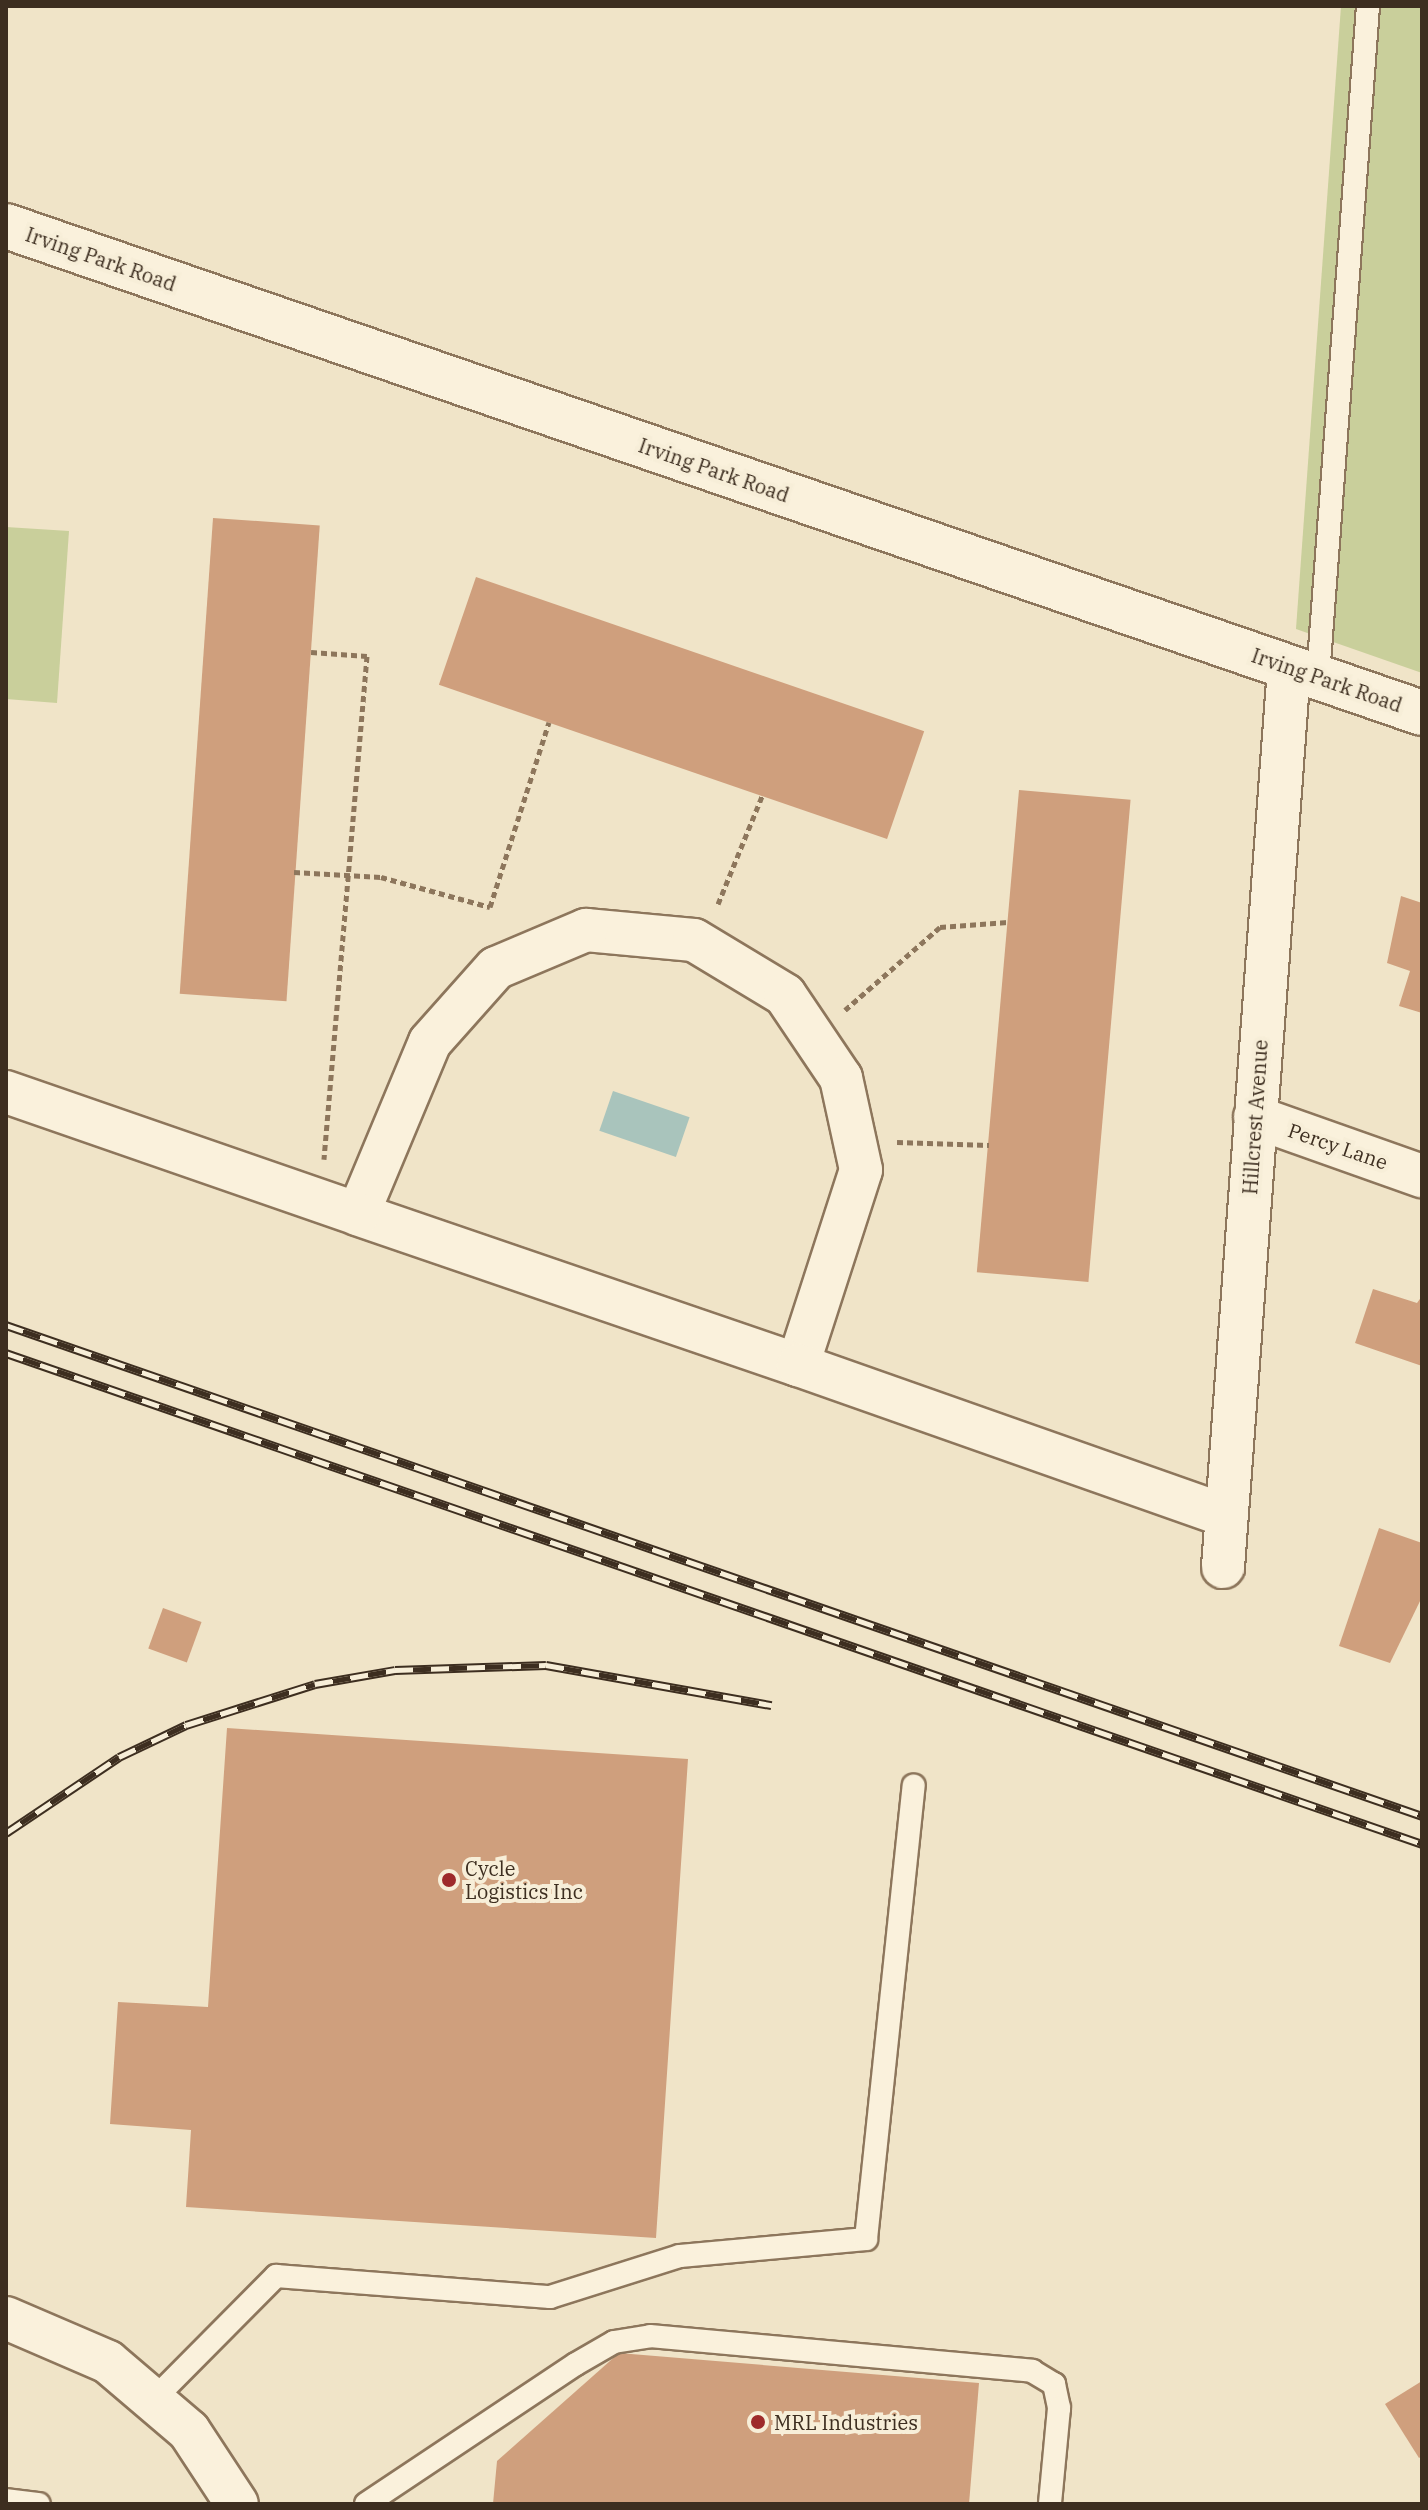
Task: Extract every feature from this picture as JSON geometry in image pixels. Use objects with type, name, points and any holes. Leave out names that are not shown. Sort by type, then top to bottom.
[{"type":"main road","name":"Irving Park Road","points":[[6,226],[1422,713]]},
{"type":"street","name":"Hillcrest Avenue","points":[[1223,1567],[1255,1117],[1304,672]]},
{"type":"street","points":[[358,1214],[430,1042],[496,968],[586,930],[702,945],[785,995],[841,1078],[861,1170],[798,1365]]},
{"type":"street","points":[[6,1092],[1225,1515]]},
{"type":"street","name":"Percy Lane","points":[[1255,1117],[1422,1176]]},
{"type":"street","points":[[6,2318],[108,2362],[189,2431],[237,2504]]},
{"type":"lane","points":[[1304,672],[1368,6]]},
{"type":"lane","points":[[153,2400],[276,2276],[550,2297],[680,2256],[866,2239],[914,1786]]},
{"type":"lane","points":[[366,2504],[576,2364],[614,2342],[650,2336],[1032,2371],[1054,2384],[1059,2408],[1050,2504]]},
{"type":"lane","points":[[6,2500],[39,2504]]},
{"type":"path","points":[[311,652],[367,656],[329,1142],[312,1198]]},
{"type":"path","points":[[294,872],[351,875],[490,907],[549,722]]},
{"type":"path","points":[[702,945],[763,794]]},
{"type":"path","points":[[814,1037],[940,927],[1008,922]]},
{"type":"path","points":[[856,1149],[918,1138],[989,1145]]},
{"type":"green space","points":[[1341,6],[1422,6],[1422,673],[1296,629]]},
{"type":"green space","points":[[6,527],[69,531],[57,703],[6,699]]},
{"type":"water","points":[[613,1091],[690,1117],[676,1157],[599,1131]]},
{"type":"building","points":[[213,518],[320,525],[286,1001],[180,994]]},
{"type":"building","points":[[476,577],[924,731],[887,839],[439,685]]},
{"type":"building","points":[[1019,790],[1131,800],[1088,1282],[977,1272]]},
{"type":"building","points":[[1401,896],[1422,903],[1422,1013],[1399,1006],[1410,971],[1387,963]]},
{"type":"building","points":[[1373,1289],[1417,1303],[1422,1296],[1422,1366],[1355,1343]]},
{"type":"building","points":[[1379,1528],[1422,1543],[1422,1597],[1390,1663],[1339,1646]]},
{"type":"building","points":[[163,1608],[202,1622],[187,1662],[148,1648]]},
{"type":"building","name":"Cycle Logistics Inc","points":[[227,1728],[688,1759],[656,2238],[186,2207],[191,2130],[110,2124],[118,2002],[208,2007]]},
{"type":"building","name":"MRL Industries","points":[[619,2353],[979,2383],[969,2504],[493,2504],[497,2461]]},
{"type":"building","points":[[1422,2381],[1422,2456],[1419,2458],[1385,2404]]},
{"type":"railway","points":[[6,1325],[1422,1816]]},
{"type":"railway","points":[[6,1353],[1422,1844]]},
{"type":"railway","points":[[6,1833],[119,1757],[186,1725],[315,1684],[395,1670],[546,1665],[771,1705]]},
{"type":"place","name":"Cycle Logistics Inc","points":[[449,1880]]},
{"type":"place","name":"MRL Industries","points":[[758,2422]]}]
